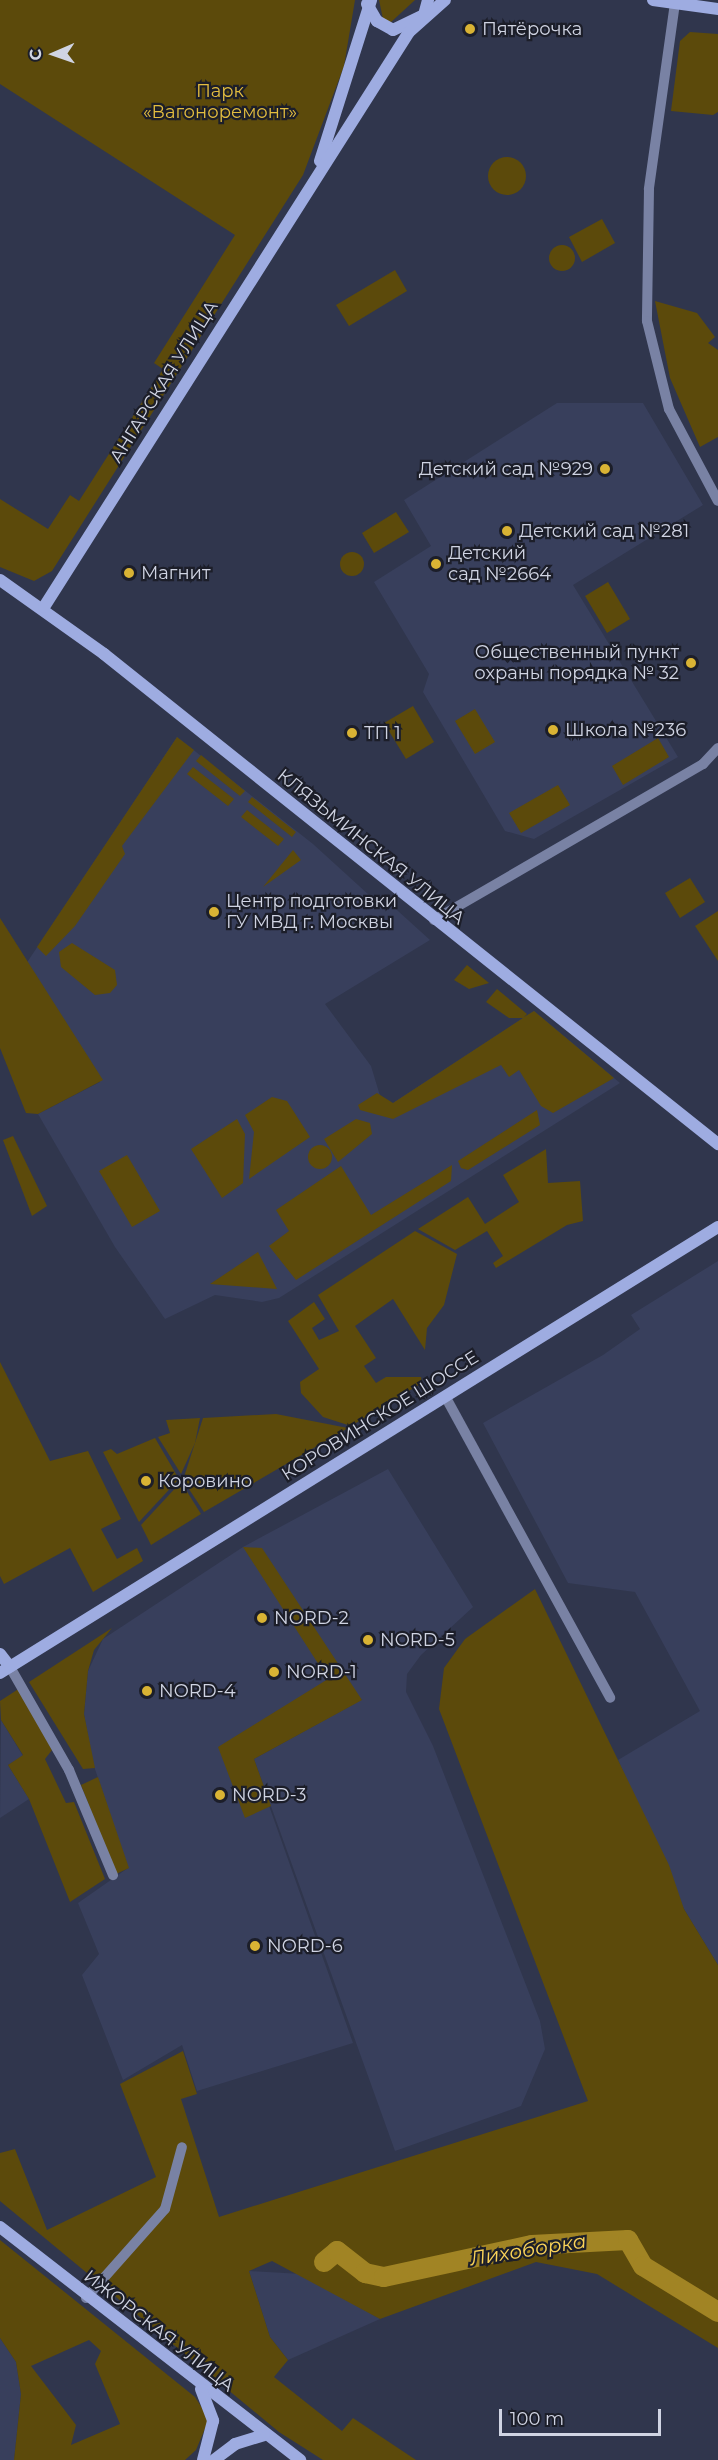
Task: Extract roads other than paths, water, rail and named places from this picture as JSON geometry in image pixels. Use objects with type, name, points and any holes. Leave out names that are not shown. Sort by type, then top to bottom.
[{"type":"street","points":[[368,3],[381,25],[393,30],[424,15],[428,0]]},
{"type":"street","name":"АНГАРСКАЯ УЛИЦА","points":[[44,607],[315,177],[424,15],[446,0]]},
{"type":"street","points":[[653,0],[718,9]]},
{"type":"street","name":"АНГАРСКАЯ УЛИЦА","points":[[315,177],[368,3]]},
{"type":"street","points":[[675,3],[649,189],[647,321],[669,409],[718,501]]},
{"type":"street","name":"КЛЯЗЬМИНСКАЯ УЛИЦА","points":[[0,580],[44,607],[718,1144]]},
{"type":"street","points":[[434,920],[696,768],[718,748]]},
{"type":"street","name":"КОРОВИНСКОЕ ШОССЕ","points":[[5,1670],[718,1227]]},
{"type":"street","points":[[445,1396],[610,1698]]},
{"type":"street","points":[[0,1654],[5,1670],[69,1770],[113,1875]]},
{"type":"street","points":[[86,2298],[165,2209],[182,2147]]},
{"type":"street","name":"ИЖОРСКАЯ УЛИЦА","points":[[0,2227],[86,2298],[300,2460]]},
{"type":"street","points":[[197,2384],[213,2421],[203,2460]]},
{"type":"street","points":[[214,2460],[235,2444],[264,2435]]},
{"type":"waterway","name":"Лихоборка","points":[[324,2262],[337,2251],[365,2273],[384,2277],[532,2245],[628,2240],[643,2266],[718,2312]]},
{"type":"place","name":"Пятёрочка","points":[[470,29]]},
{"type":"place","name":"Детский сад №929","points":[[605,469]]},
{"type":"place","name":"Детский сад №281","points":[[507,531]]},
{"type":"place","name":"Детский сад №2664","points":[[436,564]]},
{"type":"place","name":"Магнит","points":[[129,573]]},
{"type":"place","name":"Общественный пункт охраны порядка № 32","points":[[691,663]]},
{"type":"place","name":"Школа №236","points":[[553,730]]},
{"type":"place","name":"ТП 1","points":[[352,733]]},
{"type":"place","name":"Центр подготовки ГУ МВД г. Москвы","points":[[214,912]]},
{"type":"place","name":"Коровино","points":[[146,1481]]},
{"type":"place","name":"NORD-2","points":[[262,1618]]},
{"type":"place","name":"NORD-5","points":[[368,1640]]},
{"type":"place","name":"NORD-1","points":[[274,1672]]},
{"type":"place","name":"NORD-4","points":[[147,1691]]},
{"type":"place","name":"NORD-3","points":[[220,1795]]},
{"type":"place","name":"NORD-6","points":[[255,1946]]},
{"type":"park label","name":"Парк «Вагоноремонт»","points":[[220,102]]}]
